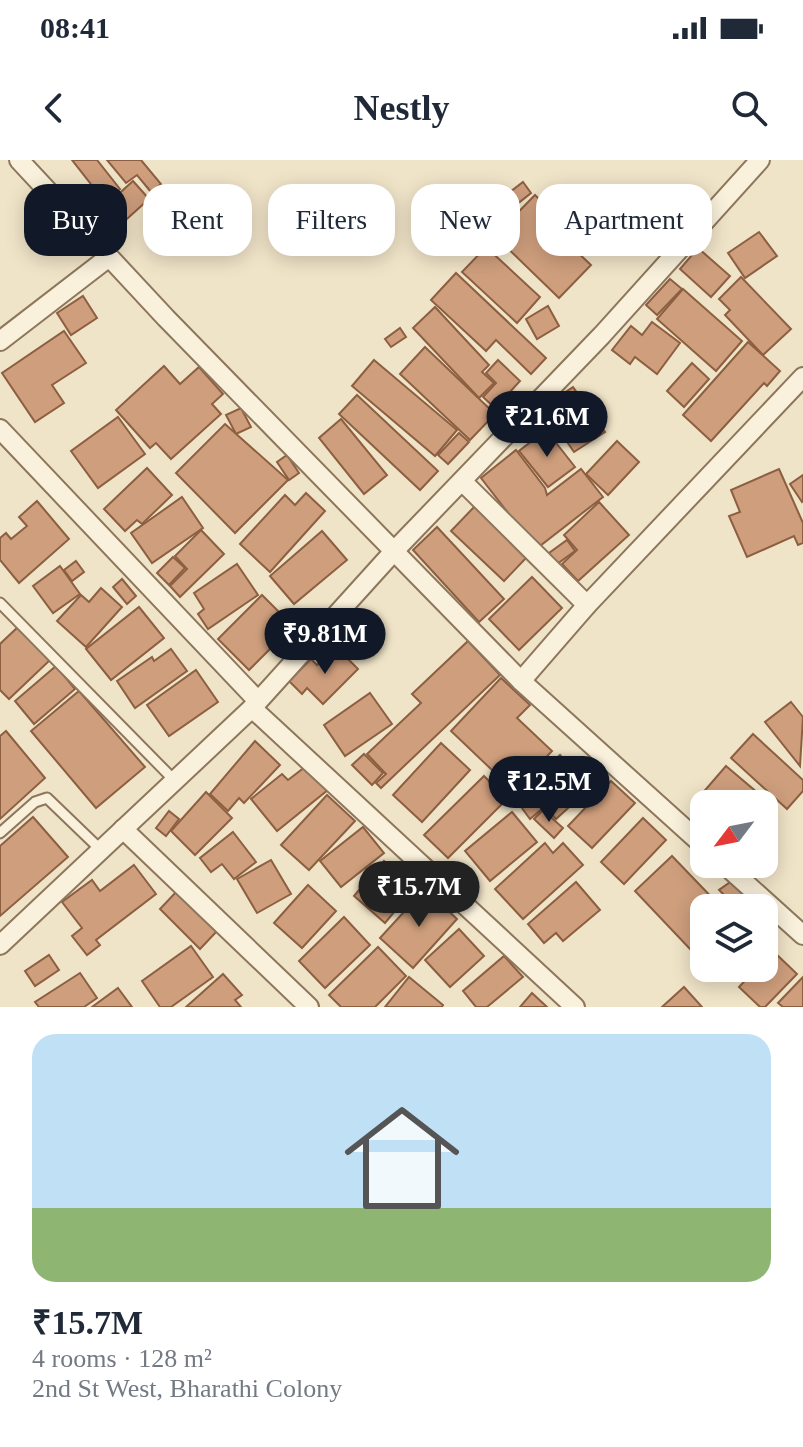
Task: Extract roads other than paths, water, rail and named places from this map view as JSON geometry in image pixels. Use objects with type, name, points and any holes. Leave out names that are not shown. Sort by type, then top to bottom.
[{"type":"street","points":[[19,160],[109,257],[521,681],[690,833]]},
{"type":"street","points":[[0,945],[255,705],[396,549],[602,335],[760,160]]},
{"type":"street","points":[[0,341],[109,257]]},
{"type":"street","points":[[521,681],[587,605],[803,377]]},
{"type":"street","points":[[0,429],[255,705],[575,1007]]},
{"type":"street","points":[[462,481],[587,605]]},
{"type":"street","points":[[123,829],[309,1007]]},
{"type":"street","points":[[740,878],[803,935]]},
{"type":"lane","points":[[0,603],[175,781]]},
{"type":"lane","points":[[0,833],[35,802],[47,798],[101,850]]}]
